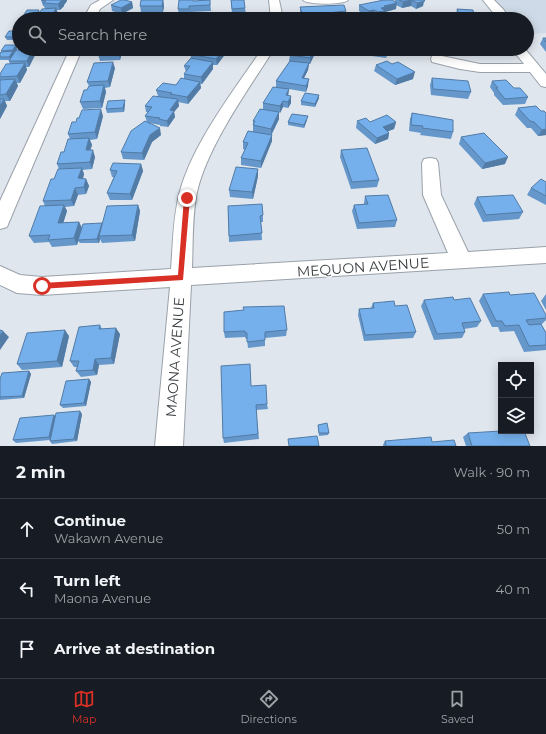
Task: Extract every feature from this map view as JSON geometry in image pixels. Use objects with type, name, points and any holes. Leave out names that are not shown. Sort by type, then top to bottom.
[{"type":"street","points":[[92,12],[95,7],[108,0]]},
{"type":"street","points":[[274,0],[276,12]]},
{"type":"street","points":[[308,0],[343,0]]},
{"type":"street","points":[[488,0],[500,12]]},
{"type":"street","points":[[0,222],[73,56]]},
{"type":"street","name":"MAONA AVENUE","points":[[169,446],[187,198],[191,181],[206,145],[263,56]]},
{"type":"street","points":[[523,56],[546,83]]},
{"type":"street","points":[[437,59],[480,68],[532,68]]},
{"type":"street","points":[[430,163],[432,195],[462,260]]},
{"type":"street","name":"MEQUON AVENUE","points":[[0,275],[17,284],[35,286],[546,255]]},
{"type":"shaded area","points":[[487,0],[546,0],[546,33],[534,34],[534,12],[496,12]]},
{"type":"building","points":[[41,0],[62,0],[58,4],[43,3],[46,1]]},
{"type":"building","points":[[121,0],[132,2],[121,8],[111,5]]},
{"type":"building","points":[[141,0],[163,0],[162,6],[140,6]]},
{"type":"building","points":[[179,0],[210,0],[210,5],[189,6],[189,9],[178,9]]},
{"type":"building","points":[[231,0],[244,0],[245,8],[232,9]]},
{"type":"building","points":[[392,0],[397,3],[384,6],[386,7],[381,8],[385,11],[378,12],[374,10],[369,11],[359,5]]},
{"type":"building","points":[[399,0],[411,0],[403,2]]},
{"type":"building","points":[[412,0],[424,0],[425,1],[417,3]]},
{"type":"building","points":[[344,5],[346,11],[302,12],[300,7]]},
{"type":"building","points":[[56,8],[54,12],[40,12],[42,9]]},
{"type":"building","points":[[457,9],[473,10],[473,12],[458,12]]},
{"type":"building","points":[[27,10],[39,10],[38,12],[26,12]]},
{"type":"building","points":[[9,31],[12,31],[12,37],[5,37]]},
{"type":"building","points":[[5,45],[12,45],[12,50],[1,51]]},
{"type":"building","points":[[12,51],[9,57],[0,57],[1,52]]},
{"type":"building","points":[[12,56],[30,56],[27,61],[9,61]]},
{"type":"building","points":[[200,56],[218,56],[216,59]]},
{"type":"building","points":[[297,56],[311,56],[310,58]]},
{"type":"building","points":[[191,58],[213,62],[201,77],[184,74],[190,66],[184,66]]},
{"type":"building","points":[[290,61],[309,63],[302,78],[309,79],[306,86],[276,81]]},
{"type":"building","points":[[387,61],[392,64],[398,62],[415,72],[397,79],[376,65]]},
{"type":"building","points":[[113,62],[108,81],[87,82],[94,63]]},
{"type":"building","points":[[25,63],[17,76],[0,77],[0,74],[6,64]]},
{"type":"building","points":[[181,78],[200,82],[187,97],[156,90],[163,83],[176,85]]},
{"type":"building","points":[[432,78],[468,81],[471,92],[433,89]]},
{"type":"building","points":[[15,79],[6,94],[0,95],[0,80]]},
{"type":"building","points":[[506,80],[514,88],[520,88],[528,97],[505,99],[492,81]]},
{"type":"building","points":[[104,85],[100,101],[80,102],[84,90],[87,90],[89,86]]},
{"type":"building","points":[[273,87],[289,89],[286,95],[291,96],[288,102],[283,101],[280,106],[263,103]]},
{"type":"building","points":[[305,93],[319,95],[315,104],[301,101]]},
{"type":"building","points":[[153,96],[178,99],[170,110],[174,111],[167,121],[159,119],[160,118],[145,116],[152,107],[145,106]]},
{"type":"building","points":[[0,99],[4,99],[0,106]]},
{"type":"building","points":[[125,100],[123,108],[106,109],[108,101]]},
{"type":"building","points":[[536,106],[541,111],[546,113],[546,129],[542,130],[534,122],[530,121],[518,108]]},
{"type":"building","points":[[101,109],[95,132],[68,134],[72,122],[76,122],[82,110]]},
{"type":"building","points":[[260,109],[279,112],[271,129],[253,125],[255,121],[253,121]]},
{"type":"building","points":[[412,113],[453,120],[453,132],[411,125]]},
{"type":"building","points":[[292,114],[308,116],[304,125],[288,122]]},
{"type":"building","points":[[387,115],[396,122],[383,127],[389,133],[377,138],[357,121],[366,118],[370,122]]},
{"type":"building","points":[[145,121],[160,128],[150,135],[142,153],[121,152],[131,131]]},
{"type":"building","points":[[248,131],[272,135],[261,161],[241,158],[248,143],[243,142]]},
{"type":"building","points":[[484,133],[508,157],[485,163],[461,137]]},
{"type":"building","points":[[89,138],[86,150],[93,150],[90,162],[57,164],[61,152],[64,152],[68,139]]},
{"type":"building","points":[[367,148],[379,180],[352,182],[341,150]]},
{"type":"building","points":[[113,163],[141,164],[130,194],[107,193],[117,171],[110,170]]},
{"type":"building","points":[[236,167],[258,169],[252,192],[229,190]]},
{"type":"building","points":[[82,168],[78,178],[86,179],[84,187],[75,188],[71,200],[43,201],[51,179],[54,179],[58,169]]},
{"type":"building","points":[[541,179],[546,182],[546,196],[531,188]]},
{"type":"building","points":[[388,195],[397,220],[359,223],[354,205],[368,204],[365,196]]},
{"type":"building","points":[[513,195],[523,212],[486,215],[477,197]]},
{"type":"building","points":[[262,204],[263,215],[260,216],[262,233],[229,236],[228,206]]},
{"type":"building","points":[[64,205],[58,223],[79,222],[74,238],[48,240],[50,235],[29,236],[40,206]]},
{"type":"building","points":[[138,205],[132,235],[99,236],[107,206]]},
{"type":"building","points":[[102,223],[97,239],[78,240],[83,224]]},
{"type":"building","points":[[509,292],[510,295],[534,293],[546,315],[546,318],[526,320],[529,325],[541,324],[546,333],[546,345],[529,346],[519,325],[505,326],[502,321],[496,321],[483,294]]},
{"type":"building","points":[[453,297],[454,300],[470,298],[481,321],[462,323],[465,332],[437,334],[424,300]]},
{"type":"building","points":[[394,301],[395,306],[407,305],[416,332],[365,335],[359,309],[374,308],[373,303]]},
{"type":"building","points":[[284,306],[287,330],[265,332],[265,340],[247,342],[247,333],[245,333],[245,331],[224,332],[224,312],[244,310],[243,307]]},
{"type":"building","points":[[100,325],[99,329],[116,328],[111,358],[95,359],[93,370],[76,371],[79,361],[70,361],[79,327]]},
{"type":"building","points":[[65,330],[57,361],[17,364],[27,333]]},
{"type":"building","points":[[250,364],[251,386],[266,385],[267,404],[256,405],[258,434],[223,438],[221,366]]},
{"type":"building","points":[[29,371],[22,396],[0,397],[0,379],[2,373]]},
{"type":"building","points":[[89,379],[84,403],[60,405],[66,381]]},
{"type":"building","points":[[80,411],[74,439],[50,441],[56,413]]},
{"type":"building","points":[[54,415],[49,437],[13,440],[20,418]]},
{"type":"building","points":[[327,423],[329,433],[319,433],[318,425]]},
{"type":"building","points":[[498,431],[498,434],[525,434],[530,446],[472,446],[468,433]]},
{"type":"building","points":[[317,436],[319,446],[289,446],[288,439]]},
{"type":"building","points":[[431,437],[432,442],[454,440],[456,446],[386,446],[385,441]]},
{"type":"route","points":[[42,286],[181,278],[187,198]]}]
